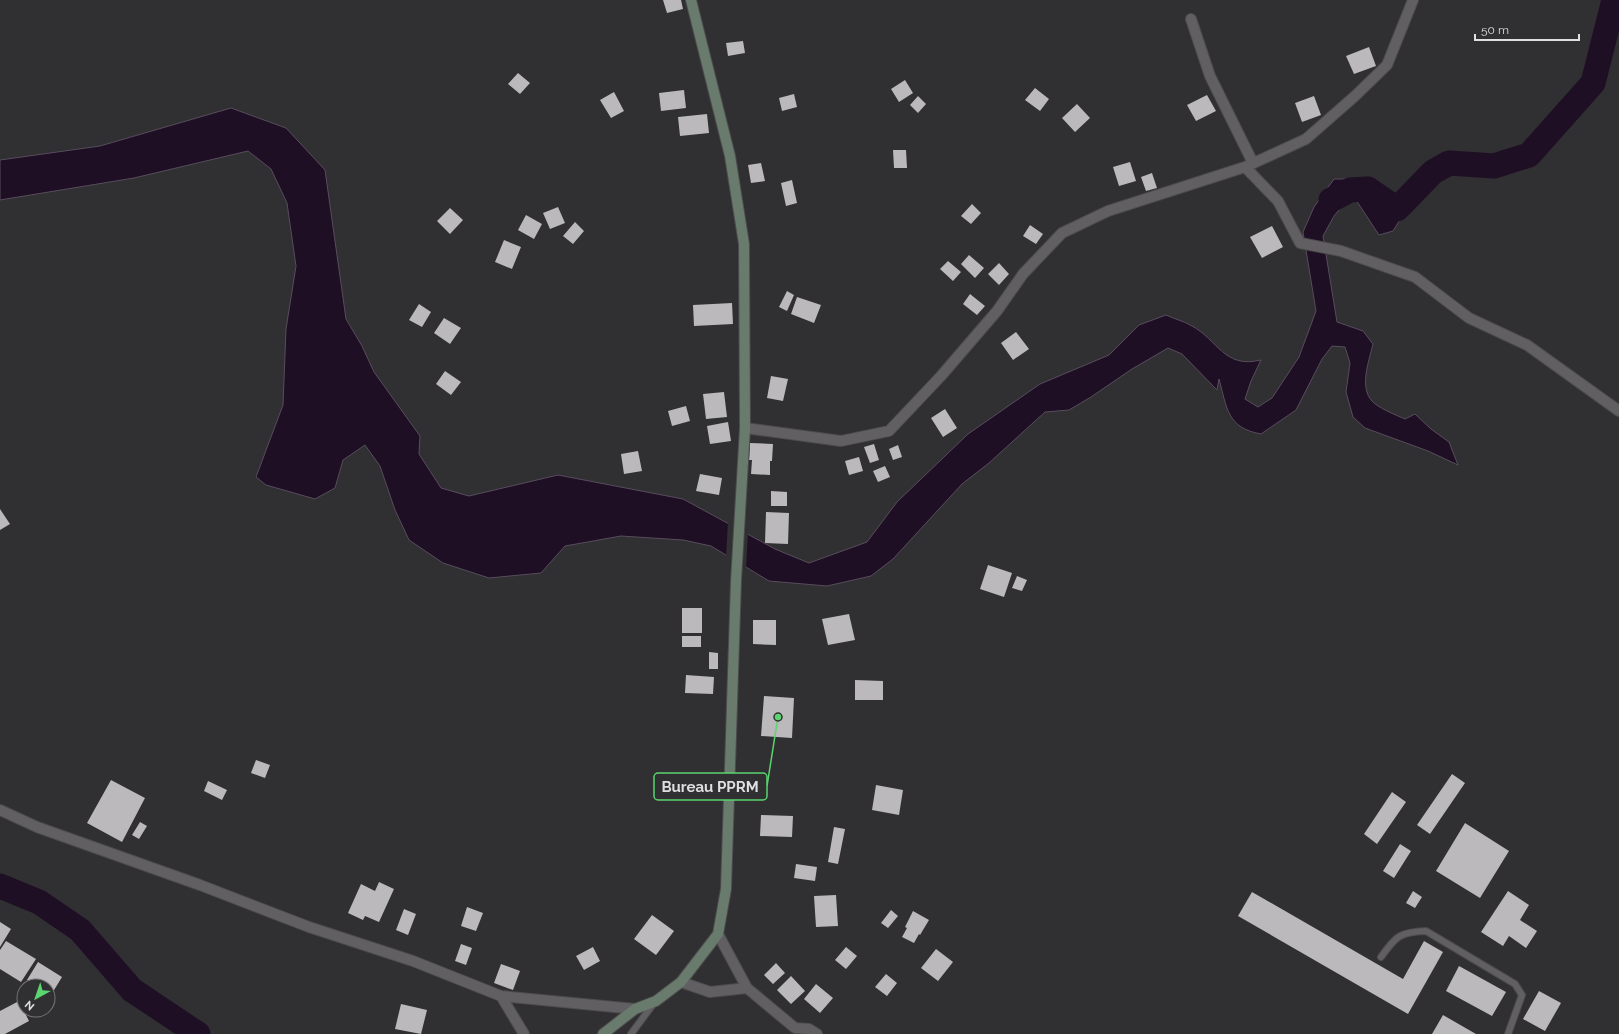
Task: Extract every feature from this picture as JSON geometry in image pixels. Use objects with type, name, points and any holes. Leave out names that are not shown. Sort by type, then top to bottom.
[{"type":"main road","points":[[603,1034],[635,1009],[656,1001],[681,982],[718,934],[726,889],[739,507],[745,428],[744,244],[730,156],[691,0]]},
{"type":"street","points":[[745,428],[841,441],[889,431],[941,376],[997,311],[1023,274],[1062,233],[1108,211],[1249,165],[1306,139],[1355,96],[1387,65],[1413,0]]},
{"type":"street","points":[[1190,20],[1210,76],[1249,165],[1278,201],[1300,243],[1341,252],[1415,277],[1469,318],[1527,345],[1619,411]]},
{"type":"street","points":[[0,810],[37,827],[200,885],[309,927],[414,961],[501,996],[635,1009]]},
{"type":"street","points":[[718,934],[747,988],[796,1031],[809,1029],[817,1034]]},
{"type":"street","points":[[681,982],[710,992],[747,988]]},
{"type":"street","points":[[501,996],[524,1034]]},
{"type":"lane","points":[[1381,957],[1392,941],[1409,932],[1426,931],[1515,984],[1522,995],[1508,1034]]},
{"type":"lane","points":[[631,1034],[656,1001]]},
{"type":"shaded area","points":[[231,108],[286,128],[325,170],[346,319],[362,346],[374,372],[420,436],[419,454],[441,488],[469,496],[558,475],[683,499],[775,549],[809,563],[867,542],[897,502],[968,434],[1040,384],[1109,355],[1139,325],[1166,315],[1189,324],[1201,332],[1222,352],[1230,357],[1248,362],[1261,360],[1251,381],[1245,399],[1258,407],[1272,398],[1299,357],[1316,311],[1303,232],[1314,207],[1334,179],[1354,179],[1378,203],[1393,198],[1400,190],[1406,210],[1393,231],[1379,235],[1356,200],[1344,204],[1334,216],[1323,236],[1337,322],[1363,331],[1373,344],[1366,374],[1366,389],[1372,401],[1383,409],[1405,419],[1415,414],[1431,429],[1449,442],[1458,465],[1428,451],[1365,428],[1353,417],[1346,392],[1350,363],[1345,347],[1332,346],[1322,359],[1296,410],[1261,434],[1241,427],[1235,422],[1227,408],[1219,379],[1217,390],[1182,354],[1168,348],[1132,369],[1069,410],[1045,412],[989,463],[962,484],[893,559],[871,576],[827,586],[769,581],[711,546],[683,540],[621,536],[565,546],[541,573],[489,578],[443,563],[409,540],[395,510],[380,466],[365,445],[343,460],[335,488],[315,499],[266,485],[256,477],[283,405],[286,329],[296,266],[287,203],[271,169],[248,151],[134,178],[0,200],[0,160],[100,146]]},
{"type":"pier","points":[[728,521],[748,532],[746,570],[726,558]]},
{"type":"building","points":[[663,0],[681,0],[683,9],[667,13]]},
{"type":"building","points":[[743,41],[745,53],[728,56],[726,43]]},
{"type":"building","points":[[1369,47],[1376,66],[1354,74],[1346,56]]},
{"type":"building","points":[[518,73],[530,83],[520,94],[508,84]]},
{"type":"building","points":[[905,80],[913,93],[899,102],[891,89]]},
{"type":"building","points":[[1035,88],[1049,99],[1040,111],[1025,100]]},
{"type":"building","points":[[684,90],[686,108],[661,111],[659,93]]},
{"type":"building","points":[[614,92],[624,111],[611,118],[600,100]]},
{"type":"building","points":[[794,94],[797,107],[782,111],[779,98]]},
{"type":"building","points":[[1207,95],[1216,111],[1196,121],[1187,105]]},
{"type":"building","points":[[918,96],[926,104],[918,113],[910,105]]},
{"type":"building","points":[[1314,96],[1321,115],[1302,122],[1295,103]]},
{"type":"building","points":[[1077,104],[1090,118],[1075,132],[1062,118]]},
{"type":"building","points":[[707,114],[709,133],[680,136],[678,117]]},
{"type":"building","points":[[893,150],[906,150],[907,168],[894,168]]},
{"type":"building","points":[[1130,162],[1136,181],[1119,186],[1113,167]]},
{"type":"building","points":[[761,163],[765,181],[751,183],[748,165]]},
{"type":"building","points":[[1152,173],[1157,188],[1146,191],[1141,177]]},
{"type":"building","points":[[792,180],[797,203],[786,206],[781,183]]},
{"type":"building","points":[[972,204],[981,213],[971,224],[961,216]]},
{"type":"building","points":[[558,207],[565,223],[550,229],[543,213]]},
{"type":"building","points":[[450,208],[463,220],[450,234],[437,221]]},
{"type":"building","points":[[526,215],[542,224],[534,239],[518,230]]},
{"type":"building","points":[[575,222],[584,231],[573,244],[563,236]]},
{"type":"building","points":[[1030,225],[1043,234],[1036,244],[1023,236]]},
{"type":"building","points":[[1272,226],[1283,247],[1262,258],[1250,237]]},
{"type":"building","points":[[504,240],[521,247],[512,269],[495,262]]},
{"type":"building","points":[[969,255],[984,268],[975,278],[961,264]]},
{"type":"building","points":[[948,261],[961,272],[953,281],[940,269]]},
{"type":"building","points":[[999,263],[1009,274],[999,285],[988,274]]},
{"type":"building","points":[[787,291],[794,295],[787,311],[779,307]]},
{"type":"building","points":[[970,294],[985,306],[977,315],[963,304]]},
{"type":"building","points":[[797,297],[821,305],[814,323],[791,314]]},
{"type":"building","points":[[732,303],[733,324],[694,326],[693,305]]},
{"type":"building","points":[[419,304],[431,312],[422,327],[409,320]]},
{"type":"building","points":[[444,318],[461,328],[450,344],[434,333]]},
{"type":"building","points":[[1016,332],[1029,349],[1013,360],[1001,343]]},
{"type":"building","points":[[445,371],[461,382],[451,395],[436,384]]},
{"type":"building","points":[[771,376],[788,379],[783,401],[767,398]]},
{"type":"building","points":[[724,392],[727,417],[706,419],[703,394]]},
{"type":"building","points":[[686,406],[690,421],[672,426],[668,411]]},
{"type":"building","points":[[945,409],[957,428],[943,437],[931,418]]},
{"type":"building","points":[[728,422],[731,441],[710,444],[707,426]]},
{"type":"building","points":[[750,443],[773,444],[772,461],[770,461],[770,475],[751,474],[752,460],[749,460]]},
{"type":"building","points":[[874,444],[879,460],[870,463],[864,447]]},
{"type":"building","points":[[898,445],[902,457],[893,460],[889,449]]},
{"type":"building","points":[[638,451],[642,471],[624,474],[621,454]]},
{"type":"building","points":[[859,457],[863,471],[849,475],[845,461]]},
{"type":"building","points":[[885,466],[890,477],[878,482],[873,471]]},
{"type":"building","points":[[700,474],[722,478],[719,495],[696,491]]},
{"type":"building","points":[[771,491],[787,492],[787,506],[771,506]]},
{"type":"building","points":[[0,509],[10,524],[0,530]]},
{"type":"building","points":[[766,512],[789,513],[788,544],[765,543]]},
{"type":"building","points":[[988,565],[1012,573],[1004,597],[980,589]]},
{"type":"building","points":[[1017,576],[1027,580],[1022,591],[1012,588]]},
{"type":"building","points":[[682,608],[702,608],[702,633],[682,633]]},
{"type":"building","points":[[849,614],[855,640],[828,645],[822,619]]},
{"type":"building","points":[[753,620],[776,620],[776,645],[753,644]]},
{"type":"building","points":[[682,636],[701,636],[701,647],[682,647]]},
{"type":"building","points":[[709,652],[718,653],[718,669],[709,669]]},
{"type":"building","points":[[686,675],[714,677],[713,694],[685,693]]},
{"type":"building","points":[[855,680],[883,681],[883,700],[855,700]]},
{"type":"building","points":[[764,696],[794,698],[792,738],[761,736]]},
{"type":"building","points":[[256,760],[270,765],[265,778],[251,773]]},
{"type":"building","points":[[1452,774],[1465,783],[1430,834],[1417,825]]},
{"type":"building","points":[[111,780],[145,798],[122,842],[87,823]]},
{"type":"building","points":[[208,781],[227,790],[222,800],[204,791]]},
{"type":"building","points":[[876,785],[903,790],[899,815],[872,810]]},
{"type":"building","points":[[1392,792],[1406,802],[1377,844],[1364,834]]},
{"type":"building","points":[[761,815],[793,816],[792,837],[760,836]]},
{"type":"building","points":[[140,822],[147,826],[139,839],[132,835]]},
{"type":"building","points":[[1465,823],[1509,851],[1480,898],[1436,871]]},
{"type":"building","points":[[834,827],[845,829],[838,864],[828,862]]},
{"type":"building","points":[[1400,844],[1411,851],[1394,878],[1383,871]]},
{"type":"building","points":[[796,864],[817,867],[815,881],[794,878]]},
{"type":"building","points":[[379,882],[394,889],[379,922],[365,916],[363,920],[348,913],[361,884],[375,891]]},
{"type":"building","points":[[1413,891],[1422,897],[1415,908],[1406,903]]},
{"type":"building","points":[[1508,891],[1529,905],[1520,920],[1537,931],[1526,948],[1509,936],[1503,946],[1481,932]]},
{"type":"building","points":[[1252,892],[1403,979],[1424,941],[1443,952],[1408,1014],[1238,916]]},
{"type":"building","points":[[836,895],[838,926],[816,927],[814,896]]},
{"type":"building","points":[[467,907],[483,913],[476,931],[461,926]]},
{"type":"building","points":[[404,909],[416,914],[408,935],[396,930]]},
{"type":"building","points":[[891,910],[898,916],[888,928],[881,923]]},
{"type":"building","points":[[913,911],[929,920],[914,943],[902,937]]},
{"type":"building","points":[[652,915],[674,931],[656,955],[634,939]]},
{"type":"building","points":[[0,922],[11,929],[0,947]]},
{"type":"building","points":[[6,941],[36,959],[24,978],[16,979],[0,969],[0,950]]},
{"type":"building","points":[[461,944],[472,948],[466,965],[455,961]]},
{"type":"building","points":[[593,947],[600,961],[584,970],[576,956]]},
{"type":"building","points":[[846,947],[857,956],[846,969],[835,960]]},
{"type":"building","points":[[936,949],[953,962],[938,981],[921,968]]},
{"type":"building","points":[[38,962],[62,977],[56,987],[56,978],[28,978]]},
{"type":"building","points":[[776,963],[785,973],[773,984],[764,975]]},
{"type":"building","points":[[501,964],[520,971],[513,990],[494,983]]},
{"type":"building","points":[[1459,966],[1506,992],[1492,1016],[1446,991]]},
{"type":"building","points":[[886,974],[897,983],[887,996],[875,987]]},
{"type":"building","points":[[791,976],[805,991],[791,1004],[777,990]]},
{"type":"building","points":[[816,984],[833,998],[820,1013],[804,999]]},
{"type":"building","points":[[1539,991],[1561,1003],[1545,1031],[1523,1019]]},
{"type":"building","points":[[16,1003],[16,1018],[28,1018],[29,1021],[5,1034],[0,1034],[0,1011]]},
{"type":"building","points":[[401,1004],[427,1010],[421,1034],[395,1029]]},
{"type":"building","points":[[1443,1015],[1476,1034],[1432,1034]]},
{"type":"waterway","points":[[1331,200],[1350,190],[1368,189],[1397,209],[1433,172],[1449,163],[1494,166],[1529,155],[1593,83],[1614,0]]},
{"type":"waterway","points":[[0,886],[39,902],[80,930],[132,990],[198,1034]]},
{"type":"place","name":"Bureau PPRM","points":[[778,717]]}]
